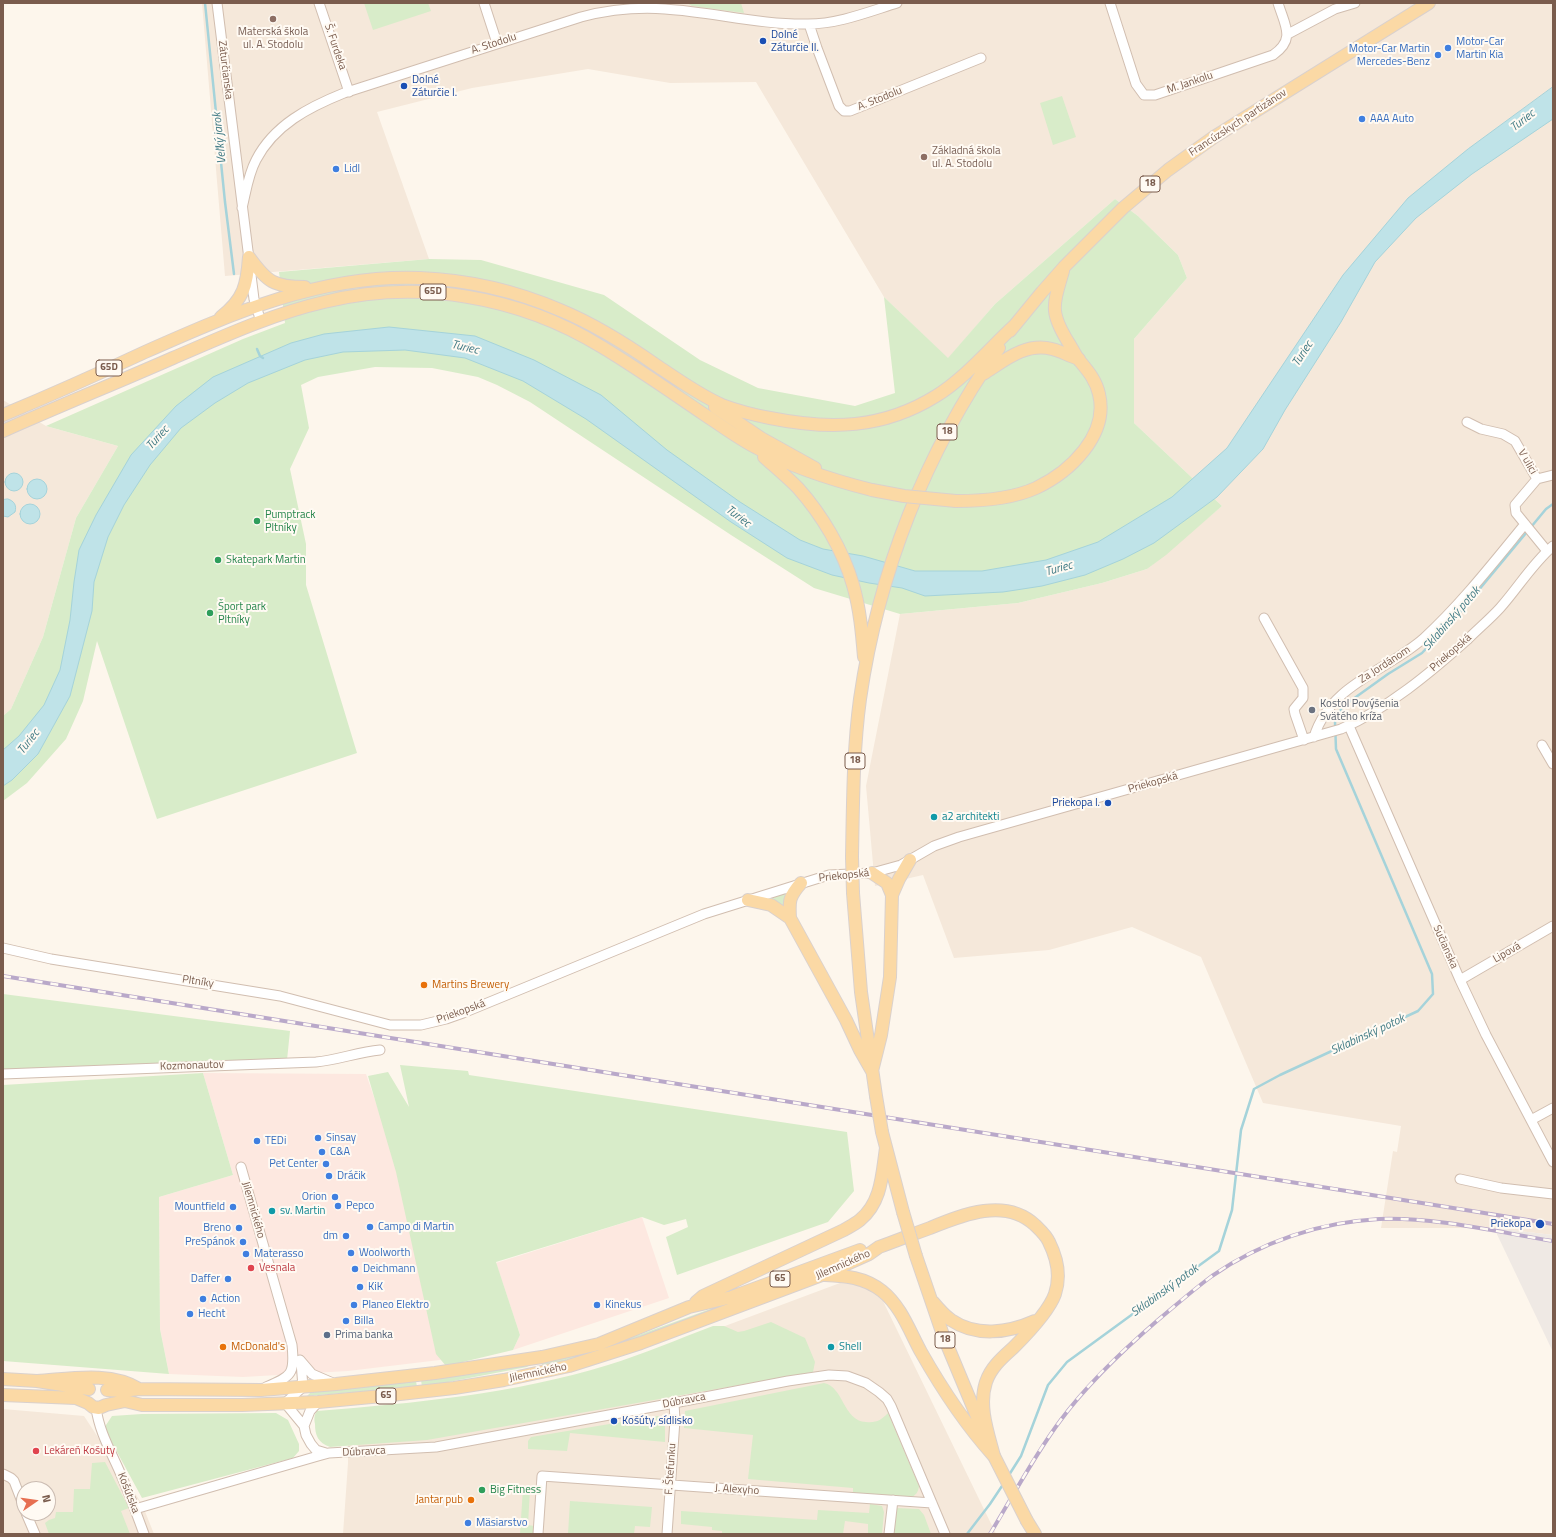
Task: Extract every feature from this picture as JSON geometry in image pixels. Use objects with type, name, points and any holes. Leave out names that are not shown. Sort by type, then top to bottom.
[{"type":"main road","name":"Francúzskych partizánov","points":[[1064,268],[1123,208],[1186,157],[1226,129],[1430,3]]},
{"type":"main road","points":[[249,258],[264,277],[277,284],[295,287],[320,287]]},
{"type":"main road","points":[[216,321],[240,299],[246,286],[249,258]]},
{"type":"main road","name":"18","points":[[1035,1534],[994,1456],[968,1397],[930,1300],[903,1212],[882,1132],[872,1071],[858,961],[852,856],[856,733],[866,667],[881,601],[898,543],[930,464],[980,376],[1014,326],[1064,268]]},
{"type":"main road","points":[[755,448],[815,475],[834,478],[872,490],[904,496],[956,501],[996,499],[1035,488],[1062,471],[1080,455],[1096,430],[1100,410],[1099,395],[1096,384],[1089,370],[1079,359],[1060,331],[1055,318],[1054,306],[1064,268]]},
{"type":"main road","name":"65D","points":[[3,415],[216,321],[256,306],[320,287],[366,280],[411,278],[469,283],[525,296],[582,320],[609,335],[679,380]]},
{"type":"main road","name":"65D","points":[[3,431],[232,333],[324,302],[366,294],[391,292],[444,293],[466,296],[504,305],[552,322],[599,345],[644,372],[755,448]]},
{"type":"main road","points":[[679,380],[721,404],[757,415],[815,425],[843,426],[869,422],[891,417],[936,396],[954,383],[1014,326]]},
{"type":"main road","points":[[980,376],[1013,355],[1036,347],[1052,349],[1079,359]]},
{"type":"main road","points":[[679,380],[699,396],[761,438],[834,478]]},
{"type":"main road","points":[[755,448],[797,488],[812,505],[829,532],[843,559],[853,585],[860,615],[866,667]]},
{"type":"main road","points":[[872,1071],[881,1035],[890,977],[892,896],[899,879],[910,860]]},
{"type":"main road","points":[[872,873],[886,883],[892,896]]},
{"type":"main road","points":[[800,883],[791,895],[789,905],[790,918],[872,1071]]},
{"type":"main road","points":[[748,900],[771,905],[790,918]]},
{"type":"main road","points":[[689,1307],[703,1296],[844,1230],[860,1220],[876,1202],[880,1190],[886,1148]]},
{"type":"main road","points":[[879,1247],[959,1216],[1000,1210],[1019,1215],[1030,1221],[1047,1238],[1057,1261],[1058,1273],[1055,1294],[1038,1320],[1023,1338],[996,1365],[986,1383],[983,1406],[985,1422],[994,1456]]},
{"type":"main road","name":"Jilemnického","points":[[3,1379],[89,1389],[93,1386],[100,1386],[107,1390],[122,1391],[139,1389],[261,1390],[336,1384],[446,1372],[573,1351],[599,1344],[689,1307],[732,1297],[867,1248],[879,1247]]},
{"type":"main road","name":"Jilemnického","points":[[3,1395],[76,1398],[97,1405],[125,1401],[142,1404],[163,1405],[242,1405],[318,1402],[454,1388],[504,1380],[556,1369],[603,1356],[641,1343],[822,1275],[869,1254],[879,1247]]},
{"type":"main road","points":[[822,1275],[847,1276],[860,1279],[876,1287],[891,1300],[906,1322],[922,1353],[956,1409],[976,1436],[994,1456]]},
{"type":"main road","points":[[930,1300],[949,1319],[970,1329],[989,1332],[1004,1331],[1022,1327],[1038,1320]]},
{"type":"main road","name":"Jilemnického","points":[[37,1382],[100,1377],[130,1383],[139,1389]]},
{"type":"main road","points":[[89,1389],[87,1396],[97,1405],[109,1399],[107,1390]]},
{"type":"street","name":"Záturčianska","points":[[217,3],[242,208],[256,306],[261,322]]},
{"type":"street","name":"Š. Furdeka","points":[[319,3],[349,92]]},
{"type":"street","points":[[484,3],[497,43]]},
{"type":"street","name":"A. Stodolu","points":[[242,208],[247,185],[256,160],[269,140],[290,120],[317,104],[349,92],[497,43],[581,17],[616,10],[665,9],[762,22],[809,24],[827,22],[859,15],[896,3]]},
{"type":"street","name":"M. Jankolu","points":[[1110,3],[1136,84],[1144,95],[1155,95],[1273,56],[1281,50],[1288,34]]},
{"type":"street","points":[[1278,3],[1288,34],[1335,9],[1355,3]]},
{"type":"street","name":"A. Stodolu","points":[[809,24],[839,106],[844,111],[850,111],[981,58]]},
{"type":"street","name":"V ulici","points":[[1467,422],[1481,428],[1503,434],[1515,441],[1537,479],[1515,505],[1516,513],[1525,524]]},
{"type":"street","points":[[1537,479],[1553,475]]},
{"type":"street","points":[[1525,524],[1535,536],[1550,549]]},
{"type":"street","name":"Za Jordánom","points":[[1314,737],[1322,719],[1333,703],[1347,690],[1412,648],[1424,637],[1467,592],[1525,524]]},
{"type":"street","name":"Priekopská","points":[[390,1025],[421,1026],[446,1019],[704,914],[800,883],[829,875],[872,873],[910,860],[934,846],[959,837],[1345,728],[1394,698],[1422,678],[1446,658],[1500,608],[1537,561],[1550,549]]},
{"type":"street","points":[[1264,618],[1303,688],[1303,698],[1294,709],[1304,740]]},
{"type":"street","name":"Sučianska","points":[[1345,728],[1486,1035],[1553,1162]]},
{"type":"street","points":[[1542,745],[1552,761]]},
{"type":"street","name":"Lipová","points":[[1460,980],[1553,926]]},
{"type":"street","name":"Pltníky","points":[[3,948],[51,959],[280,996],[390,1025]]},
{"type":"street","name":"Kozmonautov","points":[[3,1074],[323,1061],[380,1050]]},
{"type":"street","points":[[1531,1120],[1553,1108]]},
{"type":"street","name":"Jilemnického","points":[[241,1167],[292,1345],[294,1364],[292,1370],[284,1379],[261,1390]]},
{"type":"street","points":[[1460,1179],[1501,1188],[1553,1194]]},
{"type":"street","name":"Jilemnického","points":[[292,1345],[301,1362],[312,1374],[336,1384]]},
{"type":"street","name":"Jilemnického","points":[[301,1362],[303,1387]]},
{"type":"street","name":"Dúbravca","points":[[285,1403],[304,1426],[306,1435],[316,1450],[329,1454],[436,1447],[807,1378],[829,1375],[847,1376],[873,1387],[887,1399],[945,1534]]},
{"type":"street","points":[[285,1403],[303,1387]]},
{"type":"street","points":[[304,1426],[310,1410],[318,1402]]},
{"type":"street","name":"F. Štefunku","points":[[666,1534],[675,1420],[674,1403]]},
{"type":"street","name":"Košútska","points":[[97,1405],[98,1420],[104,1439],[118,1468],[144,1534]]},
{"type":"street","name":"Dúbravca","points":[[134,1509],[329,1454]]},
{"type":"street","points":[[3,1474],[11,1478],[16,1486]]},
{"type":"street","name":"J. Alexyho","points":[[538,1534],[542,1476],[932,1503]]},
{"type":"street","points":[[889,1534],[893,1500]]},
{"type":"street","points":[[29,1521],[35,1534]]},
{"type":"shaded area","points":[[202,3],[1553,3],[1553,1235],[1494,1228],[1381,1228],[1393,1151],[1397,1152],[1401,1126],[1263,1103],[1201,957],[1132,927],[1049,950],[954,958],[923,875],[875,886],[866,786],[900,614],[1018,603],[1102,583],[1147,569],[1222,506],[1134,423],[1134,339],[1187,278],[1178,255],[1138,216],[1115,199],[995,304],[948,359],[884,297],[756,82],[670,83],[588,69],[472,88],[377,112],[429,259],[225,276]]},
{"type":"shaded area","points":[[3,400],[46,426],[118,446],[76,518],[43,637],[11,709],[3,716]]},
{"type":"shaded area","name":"Campo di Martin","points":[[203,1073],[366,1074],[431,1261],[448,1359],[348,1371],[243,1377],[169,1374],[160,1329],[159,1197],[233,1175]]},
{"type":"shaded area","points":[[642,1217],[669,1298],[513,1350],[520,1335],[496,1263]]},
{"type":"shaded area","points":[[1494,1228],[1553,1235],[1553,1352]]},
{"type":"shaded area","points":[[840,1283],[860,1285],[881,1297],[996,1534],[343,1534],[348,1463],[348,1416],[558,1384],[677,1344]]},
{"type":"shaded area","points":[[3,1409],[84,1416],[142,1504],[154,1534],[3,1534]]},
{"type":"green space","points":[[364,3],[428,3],[431,11],[373,30]]},
{"type":"green space","points":[[687,3],[741,3],[744,13],[692,6]]},
{"type":"green space","points":[[1062,96],[1076,137],[1053,145],[1040,103]]},
{"type":"green space","points":[[1115,199],[1138,216],[1178,255],[1187,278],[1134,339],[1134,423],[1222,506],[1166,555],[1147,569],[1102,583],[1018,603],[900,614],[814,588],[530,402],[478,377],[432,368],[375,367],[318,377],[301,385],[309,428],[290,469],[306,544],[306,585],[357,753],[157,819],[97,641],[83,701],[66,739],[27,783],[3,801],[3,716],[11,709],[43,637],[76,518],[118,446],[46,426],[243,339],[285,323],[279,272],[429,259],[481,260],[604,295],[700,360],[758,388],[855,406],[895,393],[884,297],[948,358],[995,304]]},
{"type":"green space","points":[[786,893],[784,908],[767,900]]},
{"type":"green space","points":[[3,994],[290,1031],[287,1060],[3,1072]]},
{"type":"green space","points":[[400,1065],[468,1071],[469,1075],[847,1132],[854,1191],[828,1222],[677,1275],[666,1237],[688,1227],[686,1219],[664,1225],[642,1217],[496,1262],[520,1335],[513,1350],[446,1366],[436,1354],[396,1172],[368,1076],[388,1072],[409,1107]]},
{"type":"green space","points":[[203,1073],[233,1175],[159,1197],[160,1329],[169,1374],[3,1361],[3,1085]]},
{"type":"green space","points":[[724,1304],[725,1306],[603,1350],[603,1348]]},
{"type":"green space","points":[[771,1322],[805,1338],[815,1362],[813,1372],[427,1440],[330,1447],[320,1441],[316,1432],[314,1417],[317,1411],[427,1401],[537,1383],[573,1375],[621,1361],[713,1326],[724,1326],[738,1332]]},
{"type":"green space","points":[[599,1351],[540,1367],[544,1362]]},
{"type":"green space","points":[[533,1363],[527,1367],[422,1387],[421,1380]]},
{"type":"green space","points":[[416,1381],[417,1387],[307,1396],[312,1391]]},
{"type":"green space","points":[[824,1383],[831,1386],[836,1391],[848,1410],[858,1420],[866,1422],[876,1421],[888,1413],[919,1486],[915,1495],[912,1497],[853,1494],[853,1488],[748,1479],[753,1435],[684,1428],[685,1411]]},
{"type":"green space","points":[[276,1413],[288,1420],[299,1444],[299,1451],[293,1458],[142,1498],[104,1428],[112,1416],[142,1414]]},
{"type":"green space","points":[[658,1416],[664,1419],[665,1442],[570,1433],[567,1451],[528,1449],[528,1441],[531,1437]]},
{"type":"green space","points":[[105,1462],[129,1508],[121,1511],[130,1534],[49,1534],[45,1523],[48,1521],[56,1521],[56,1512],[73,1512],[74,1489],[90,1489],[92,1463]]},
{"type":"green space","points":[[523,1488],[530,1489],[528,1525],[534,1526],[534,1534],[520,1534]]},
{"type":"green space","points":[[570,1501],[652,1507],[650,1527],[635,1526],[634,1534],[568,1534]]},
{"type":"green space","points":[[870,1504],[882,1506],[884,1512],[882,1534],[868,1534],[868,1524],[845,1521],[843,1534],[722,1534],[722,1531],[712,1530],[712,1527],[681,1524],[681,1511],[817,1520],[818,1510],[869,1513]]},
{"type":"green space","points":[[895,1508],[919,1509],[924,1515],[931,1534],[892,1534]]},
{"type":"water","name":"Turiec","points":[[1553,87],[1553,119],[1472,174],[1416,218],[1375,262],[1341,322],[1285,410],[1263,449],[1217,497],[1154,543],[1123,559],[1085,575],[1042,586],[1003,592],[925,596],[902,588],[832,575],[787,558],[731,522],[586,419],[523,381],[465,358],[405,350],[343,352],[305,360],[248,383],[215,403],[181,428],[150,465],[124,505],[108,537],[94,582],[92,611],[70,696],[38,754],[12,780],[3,786],[3,750],[19,736],[44,705],[60,670],[70,620],[79,550],[96,515],[131,455],[176,406],[213,377],[291,343],[324,334],[389,327],[475,336],[534,360],[601,395],[667,450],[740,502],[800,540],[823,549],[863,556],[915,571],[982,571],[1046,560],[1098,542],[1172,497],[1227,448],[1343,275],[1408,198],[1468,149]]},
{"type":"water","points":[[14,473],[20,476],[23,482],[20,488],[14,491],[8,488],[5,482],[8,476]]},
{"type":"water","points":[[37,479],[44,482],[47,489],[44,496],[37,499],[30,496],[27,489],[30,482]]},
{"type":"water","points":[[8,499],[13,502],[16,507],[15,512],[8,517],[3,516],[3,500]]},
{"type":"water","points":[[30,504],[37,507],[40,514],[37,521],[30,524],[23,521],[20,514],[23,507]]},
{"type":"waterway","name":"Veľký jarok","points":[[205,3],[225,202],[234,274]]},
{"type":"waterway","name":"Veľký jarok","points":[[257,349],[260,356],[263,358]]},
{"type":"waterway","name":"Sklabinský potok","points":[[1009,1475],[1021,1456],[1048,1385],[1067,1362],[1219,1251],[1232,1210],[1241,1130],[1254,1089],[1280,1075],[1418,1011],[1433,994],[1432,974],[1336,749],[1335,722],[1342,707],[1388,674],[1422,653],[1463,609],[1546,509],[1553,504]]},
{"type":"waterway","name":"Sklabinský potok","points":[[967,1534],[1004,1483]]},
{"type":"railway","points":[[3,976],[1553,1224]]},
{"type":"railway","points":[[990,1534],[1050,1434],[1082,1394],[1106,1368],[1131,1344],[1191,1292],[1212,1276],[1250,1253],[1313,1229],[1335,1224],[1379,1219],[1422,1220],[1553,1241]]},
{"type":"place","name":"Materská škola ul. A. Stodolu","points":[[273,19]]},
{"type":"place","name":"Dolné Záturčie II.","points":[[763,41]]},
{"type":"place","name":"Motor-Car Martin Kia","points":[[1448,48]]},
{"type":"place","name":"Motor-Car Martin Mercedes-Benz","points":[[1438,55]]},
{"type":"place","name":"Dolné Záturčie I.","points":[[404,86]]},
{"type":"place","name":"AAA Auto","points":[[1362,119]]},
{"type":"place","name":"Základná škola ul. A. Stodolu","points":[[924,157]]},
{"type":"place","name":"Lidl","points":[[336,169]]},
{"type":"place","name":"Pumptrack Pltníky","points":[[257,521]]},
{"type":"place","name":"Skatepark Martin","points":[[218,560]]},
{"type":"place","name":"Šport park Pltníky","points":[[210,613]]},
{"type":"place","name":"Kostol Povýšenia Svätého kríža","points":[[1312,710]]},
{"type":"place","name":"Priekopa I.","points":[[1108,803]]},
{"type":"place","name":"a2 architekti","points":[[934,817]]},
{"type":"place","name":"Martins Brewery","points":[[424,985]]},
{"type":"place","name":"Sinsay","points":[[318,1138]]},
{"type":"place","name":"TEDi","points":[[257,1141]]},
{"type":"place","name":"C&A","points":[[322,1152]]},
{"type":"place","name":"Pet Center","points":[[326,1164]]},
{"type":"place","name":"Dráčik","points":[[329,1176]]},
{"type":"place","name":"Orion","points":[[335,1197]]},
{"type":"place","name":"Pepco","points":[[338,1206]]},
{"type":"place","name":"Mountfield","points":[[233,1207]]},
{"type":"place","name":"sv. Martin","points":[[272,1211]]},
{"type":"place","name":"Priekopa","points":[[1540,1224]]},
{"type":"place","name":"Campo di Martin","points":[[370,1227]]},
{"type":"place","name":"Breno","points":[[239,1228]]},
{"type":"place","name":"dm","points":[[346,1236]]},
{"type":"place","name":"PreSpánok","points":[[243,1242]]},
{"type":"place","name":"Woolworth","points":[[351,1253]]},
{"type":"place","name":"Materasso","points":[[246,1254]]},
{"type":"place","name":"Vesnala","points":[[251,1268]]},
{"type":"place","name":"Deichmann","points":[[355,1269]]},
{"type":"place","name":"Daffer","points":[[228,1279]]},
{"type":"place","name":"KiK","points":[[360,1287]]},
{"type":"place","name":"Action","points":[[203,1299]]},
{"type":"place","name":"Planeo Elektro","points":[[354,1305]]},
{"type":"place","name":"Kinekus","points":[[597,1305]]},
{"type":"place","name":"Hecht","points":[[190,1314]]},
{"type":"place","name":"Billa","points":[[346,1321]]},
{"type":"place","name":"Prima banka","points":[[327,1335]]},
{"type":"place","name":"McDonald's","points":[[223,1347]]},
{"type":"place","name":"Shell","points":[[831,1347]]},
{"type":"place","name":"Košúty, sídlisko","points":[[614,1421]]},
{"type":"place","name":"Lekáreň Košuty","points":[[36,1451]]},
{"type":"place","name":"Big Fitness","points":[[482,1490]]},
{"type":"place","name":"Jantar pub","points":[[471,1500]]},
{"type":"place","name":"Mäsiarstvo","points":[[468,1523]]}]
